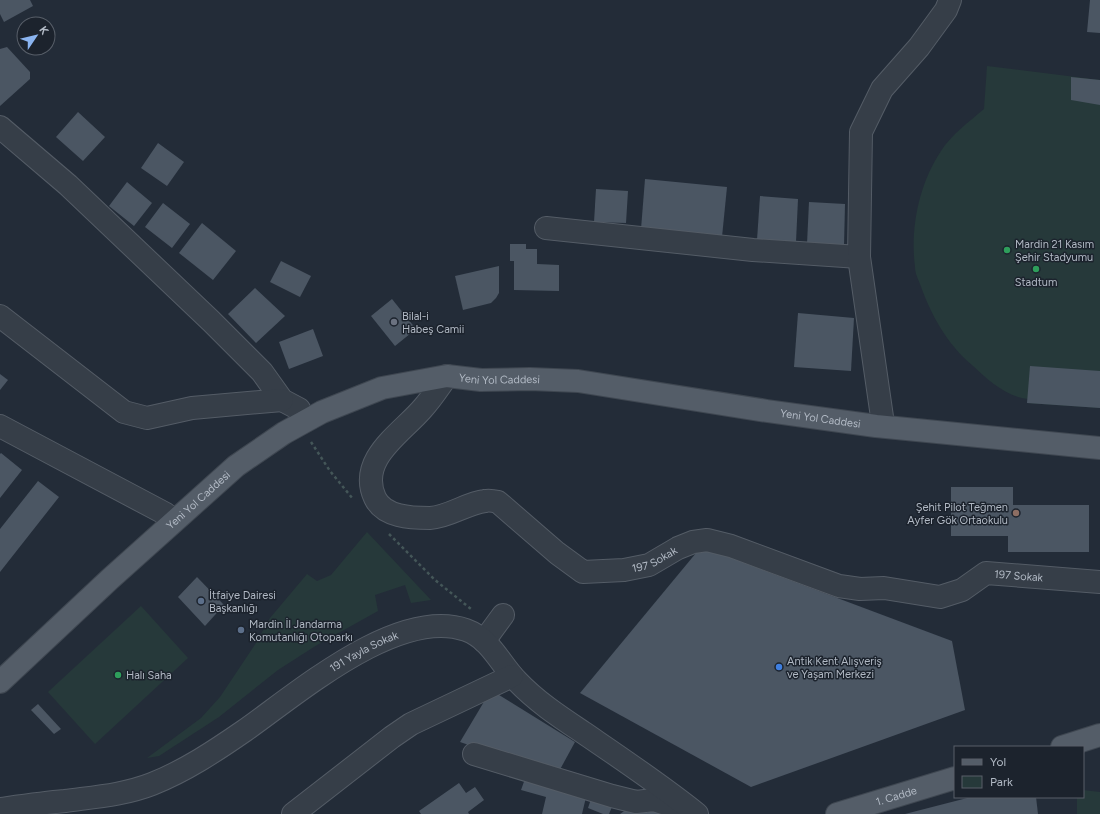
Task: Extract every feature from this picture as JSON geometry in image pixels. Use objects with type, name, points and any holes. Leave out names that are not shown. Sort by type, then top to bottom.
[{"type":"main road","name":"Yeni Yol Caddesi","points":[[0,664],[232,454],[255,436],[290,404],[364,383],[405,374],[451,368],[537,367],[573,369],[882,417],[1064,438],[1100,439]]},
{"type":"main road","name":"Yeni Yol Caddesi","points":[[0,682],[110,579],[236,466],[284,433],[322,412],[382,388],[447,376],[481,380],[530,379],[578,381],[767,411],[876,426],[1100,448]]},
{"type":"main road","points":[[1065,746],[1100,735]]},
{"type":"main road","name":"1. Cadde","points":[[837,814],[954,778]]},
{"type":"street","points":[[882,417],[859,257],[862,132],[882,89],[918,47],[946,10],[950,0]]},
{"type":"street","points":[[0,127],[68,185],[211,321],[262,372],[290,404]]},
{"type":"street","points":[[546,228],[753,250],[859,257]]},
{"type":"street","points":[[0,316],[124,412],[137,417],[147,418],[192,408],[290,404]]},
{"type":"street","name":"197 Sokak","points":[[447,376],[423,408],[391,439],[379,455],[372,472],[371,488],[377,501],[384,509],[394,514],[432,518],[485,501],[498,502],[557,553],[583,572],[624,570],[649,565],[678,548],[693,542],[707,540],[731,546],[839,586],[860,589],[884,588],[940,597],[962,590],[986,573],[1100,582]]},
{"type":"street","points":[[0,426],[166,514]]},
{"type":"street","points":[[484,641],[503,615]]},
{"type":"street","name":"191 Yayla Sokak","points":[[0,809],[129,792],[153,783],[213,752],[327,672],[383,640],[402,632],[442,626],[465,630],[477,635],[491,646],[512,676],[542,705],[646,776],[697,814]]},
{"type":"street","points":[[293,814],[411,724],[512,676]]},
{"type":"street","points":[[474,754],[636,802],[654,800],[666,804],[679,814]]},
{"type":"green space","name":"Mardin 21 Kasım Şehir Stadyumu","points":[[987,66],[1100,80],[1100,408],[1027,403],[1028,399],[1012,395],[997,386],[963,357],[947,338],[929,307],[917,276],[915,269],[914,237],[915,222],[922,192],[933,164],[945,145],[961,128],[984,109]]},
{"type":"green space","points":[[367,532],[431,600],[411,603],[405,585],[375,595],[378,611],[317,645],[278,670],[219,717],[159,756],[147,758],[201,718],[220,697],[256,643],[270,618],[307,574],[317,581],[331,575]]},
{"type":"green space","name":"Halı Saha","points":[[141,606],[188,658],[95,744],[48,692]]},
{"type":"green space","points":[[1084,790],[1100,792],[1100,814],[1077,814],[1077,798],[1084,798]]},
{"type":"building","points":[[0,0],[30,0],[33,6],[4,22],[0,14]]},
{"type":"building","points":[[1090,0],[1100,0],[1100,33],[1087,32]]},
{"type":"building","points":[[7,47],[30,72],[30,79],[0,106],[0,49]]},
{"type":"building","points":[[1071,77],[1100,80],[1100,105],[1071,100]]},
{"type":"building","points":[[78,112],[105,137],[83,161],[56,137]]},
{"type":"building","points":[[158,143],[184,162],[167,186],[141,168]]},
{"type":"building","points":[[645,179],[727,187],[722,237],[641,229]]},
{"type":"building","points":[[127,182],[152,203],[134,226],[109,206]]},
{"type":"building","points":[[596,189],[628,191],[626,223],[594,222]]},
{"type":"building","points":[[760,196],[798,199],[796,242],[757,240]]},
{"type":"building","points":[[809,202],[845,204],[844,246],[807,244]]},
{"type":"building","points":[[163,203],[190,224],[172,248],[145,227]]},
{"type":"building","points":[[202,223],[236,251],[213,280],[179,253]]},
{"type":"building","points":[[510,244],[526,244],[526,249],[537,249],[537,264],[559,265],[559,291],[514,290],[514,261],[510,261]]},
{"type":"building","points":[[281,261],[311,276],[300,297],[270,282]]},
{"type":"building","points":[[499,266],[499,293],[496,298],[491,303],[463,310],[455,276]]},
{"type":"building","points":[[255,288],[285,316],[256,343],[228,314]]},
{"type":"building","name":"Bilal-i Habeş Camii","points":[[392,299],[416,329],[395,346],[371,316]]},
{"type":"building","points":[[798,313],[854,318],[851,371],[794,367]]},
{"type":"building","points":[[313,329],[323,356],[289,369],[279,342]]},
{"type":"building","points":[[1030,366],[1100,371],[1100,408],[1027,403]]},
{"type":"building","points":[[0,374],[8,380],[0,390]]},
{"type":"building","points":[[1,453],[22,470],[0,498],[0,454]]},
{"type":"building","points":[[38,481],[59,497],[0,572],[0,529]]},
{"type":"building","points":[[951,487],[1013,487],[1013,505],[1089,505],[1089,552],[1008,552],[1008,536],[951,536]]},
{"type":"building","name":"Antik Kent Alışveriş ve Yaşam Merkezi","points":[[701,547],[952,641],[965,710],[751,787],[580,693]]},
{"type":"building","name":"İtfaiye Dairesi Başkanlığı","points":[[197,577],[224,605],[205,626],[178,597]]},
{"type":"building","points":[[491,690],[575,742],[557,775],[460,742]]},
{"type":"building","points":[[38,704],[61,729],[54,734],[31,710]]},
{"type":"building","points":[[526,776],[587,793],[582,814],[542,814],[546,797],[521,790]]},
{"type":"building","points":[[459,783],[466,793],[475,787],[484,800],[468,812],[469,814],[421,814],[419,811]]},
{"type":"building","points":[[967,798],[1036,798],[1038,814],[905,814]]},
{"type":"building","points":[[591,799],[614,802],[609,814],[603,814],[588,808]]},
{"type":"building","points":[[630,807],[633,811],[647,813],[660,807],[669,814],[620,814]]},
{"type":"place","name":"Mardin 21 Kasım Şehir Stadyumu","points":[[1007,250]]},
{"type":"place","name":"Stadtum","points":[[1036,269]]},
{"type":"place","name":"Bilal-i Habeş Camii","points":[[394,322]]},
{"type":"place","name":"Şehit Pilot Teğmen Ayfer Gök Ortaokulu","points":[[1016,513]]},
{"type":"place","name":"İtfaiye Dairesi Başkanlığı","points":[[201,601]]},
{"type":"place","name":"Mardin İl Jandarma Komutanlığı Otoparkı","points":[[241,630]]},
{"type":"place","name":"Antik Kent Alışveriş ve Yaşam Merkezi","points":[[779,667]]},
{"type":"place","name":"Halı Saha","points":[[118,675]]}]
